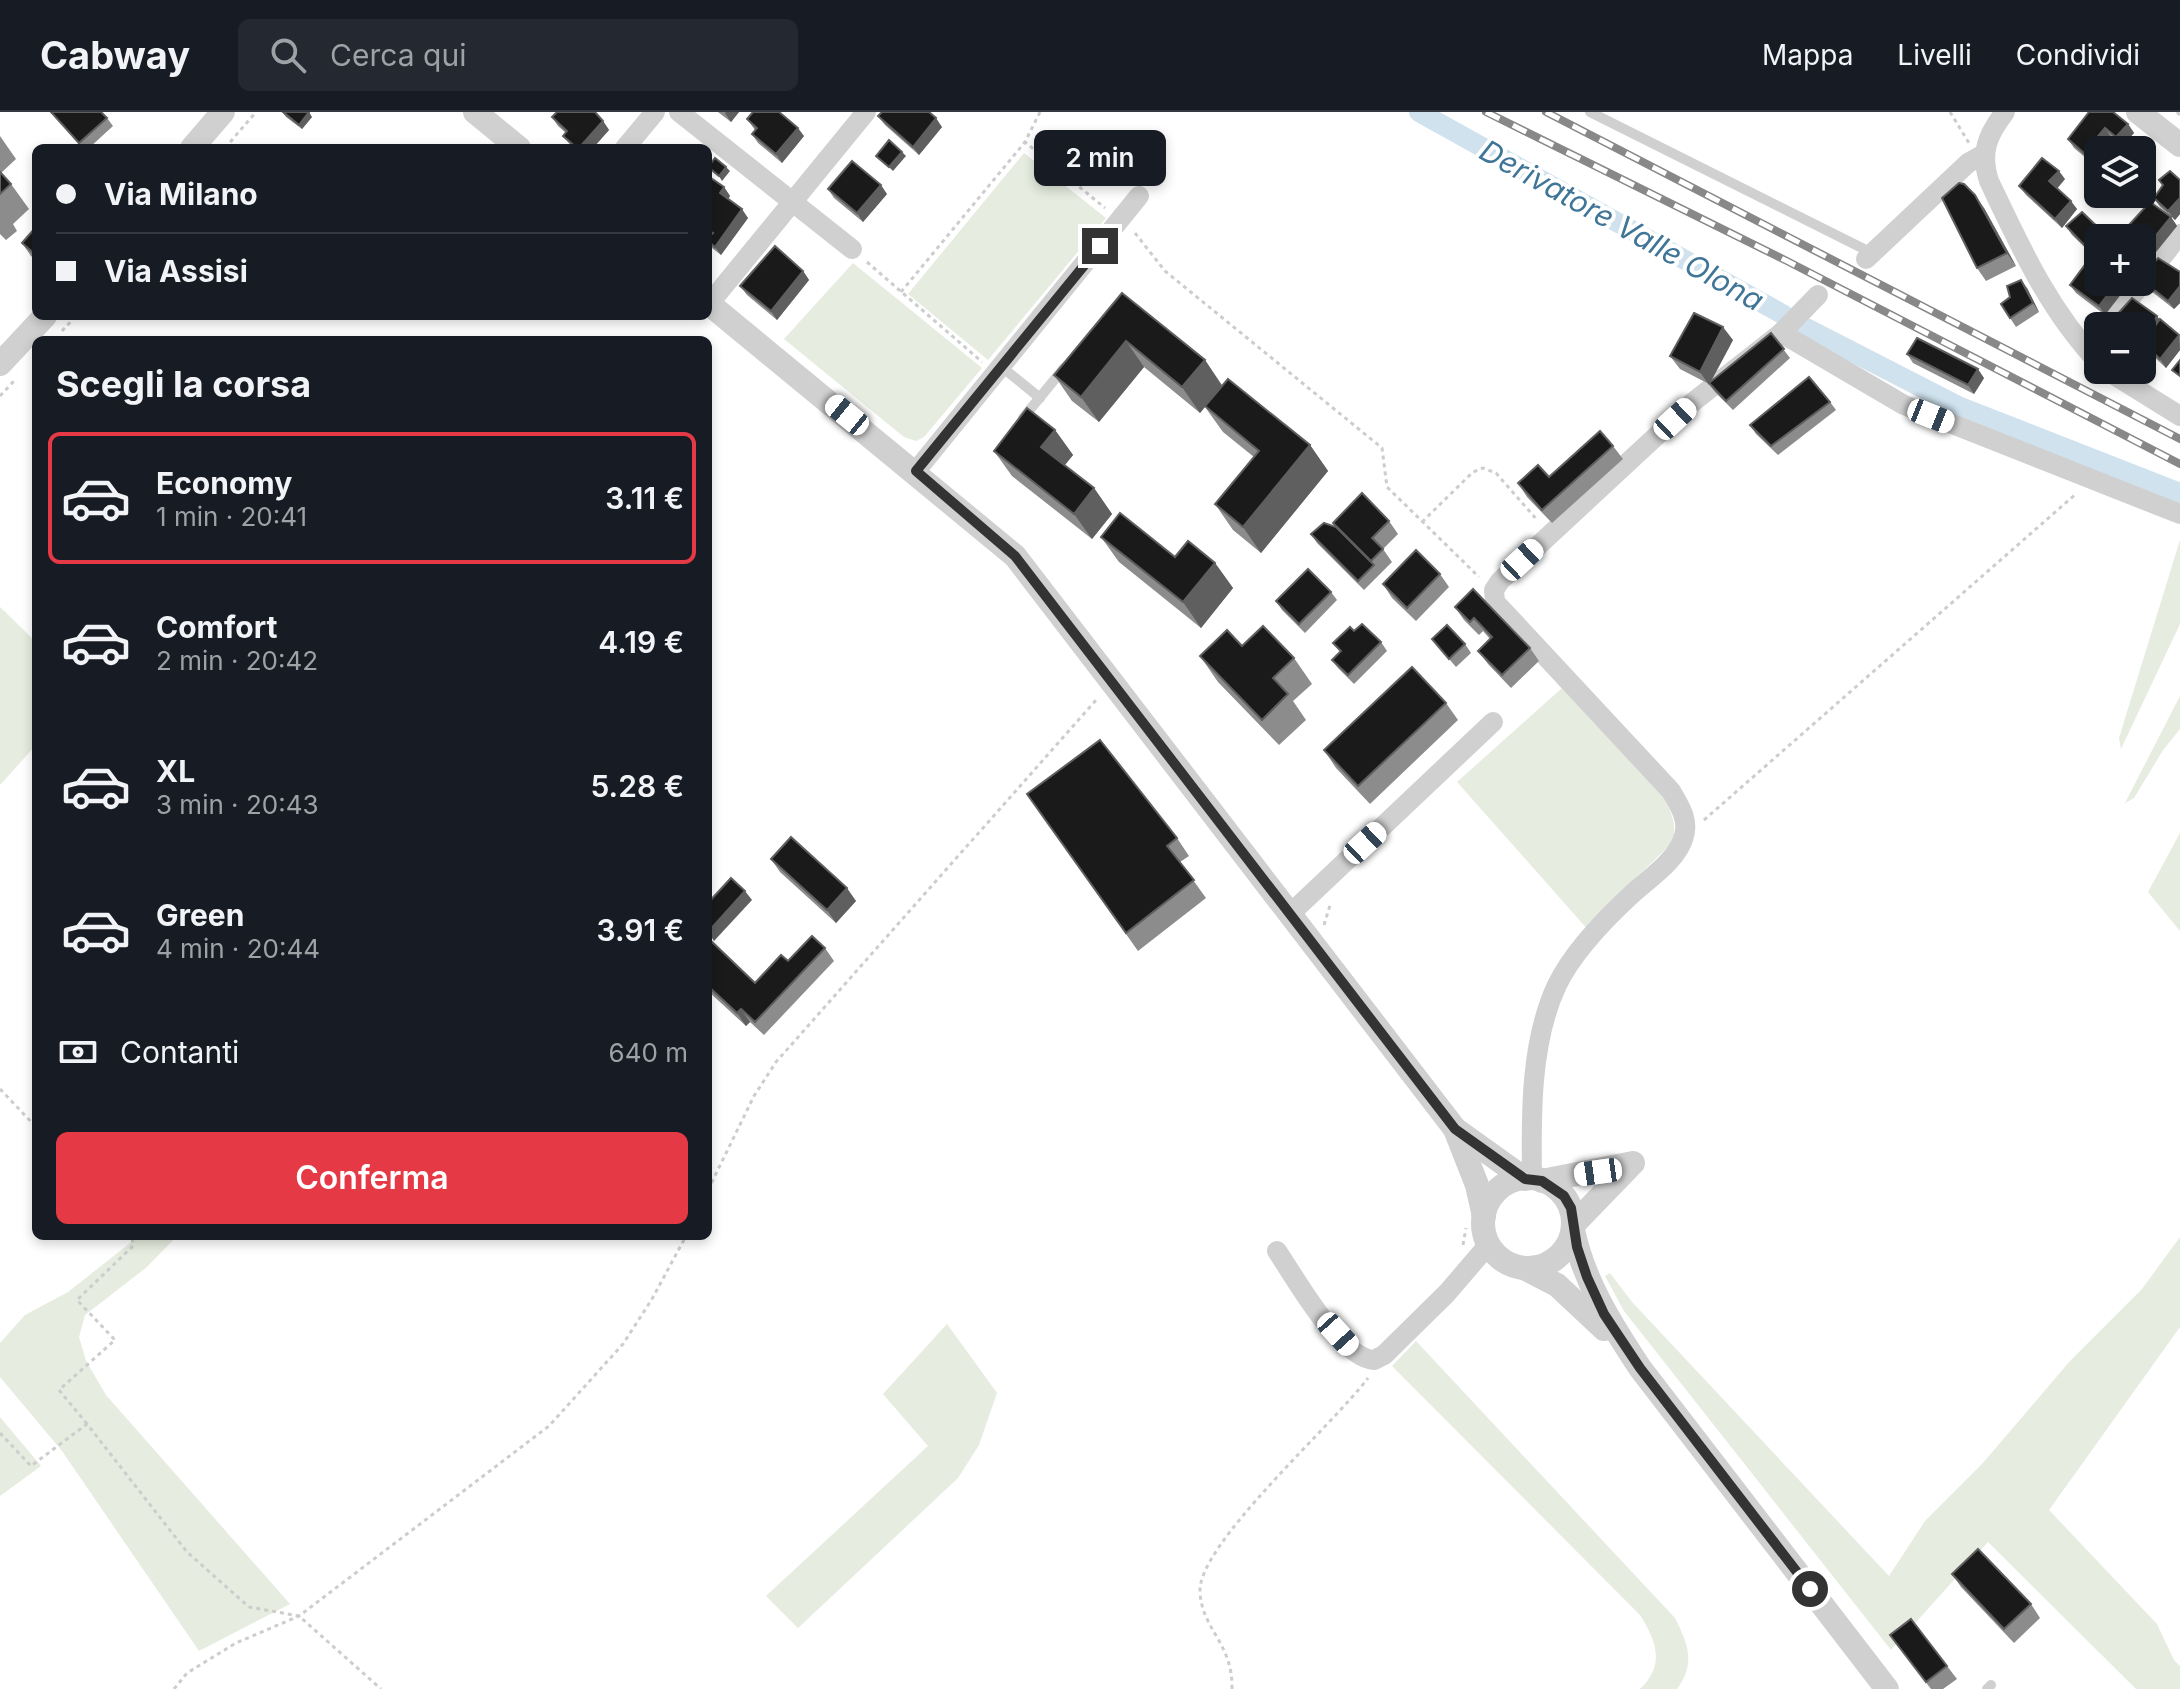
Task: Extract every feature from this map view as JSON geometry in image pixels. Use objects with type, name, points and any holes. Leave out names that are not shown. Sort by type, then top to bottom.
[{"type":"street","points":[[195,144],[223,112]]},
{"type":"street","points":[[475,112],[514,144]]},
{"type":"street","points":[[628,144],[655,112]]},
{"type":"street","points":[[679,112],[852,249]]},
{"type":"street","points":[[712,300],[866,112]]},
{"type":"street","points":[[2005,112],[1986,140],[1984,154],[1989,181],[2034,278],[2073,336],[2084,344]]},
{"type":"street","points":[[2138,112],[2180,145]]},
{"type":"street","points":[[1869,256],[1968,163],[1984,154]]},
{"type":"street","points":[[916,471],[1139,196]]},
{"type":"street","points":[[2120,312],[2178,241]]},
{"type":"street","points":[[1533,1179],[1536,1081],[1543,1029],[1558,982],[1591,938],[1679,848],[1686,826],[1681,807],[1671,791],[1495,602],[1494,590],[1693,402],[1781,333],[1818,295]]},
{"type":"street","points":[[712,306],[916,471],[1015,556],[1455,1129],[1477,1185],[1475,1222],[1489,1244],[1509,1264],[1557,1285],[1585,1308],[1640,1368],[1887,1689]]},
{"type":"street","points":[[1781,333],[1904,405],[2180,514]]},
{"type":"street","points":[[0,364],[32,340]]},
{"type":"street","points":[[2129,384],[2180,416]]},
{"type":"street","points":[[1290,914],[1493,722]]},
{"type":"street","points":[[1455,1129],[1564,1196],[1587,1277],[1598,1302],[1640,1368]]},
{"type":"street","points":[[1475,1222],[1498,1190],[1533,1179],[1633,1163],[1573,1227],[1564,1252],[1552,1262],[1524,1268]]},
{"type":"street","points":[[1277,1251],[1321,1315],[1355,1353],[1374,1360],[1384,1355],[1447,1293],[1489,1244]]},
{"type":"lane","points":[[1590,112],[1869,256]]},
{"type":"lane","points":[[1011,433],[1069,361]]},
{"type":"lane","points":[[1000,371],[1040,398]]},
{"type":"path","points":[[228,144],[256,112]]},
{"type":"path","points":[[901,292],[1025,142],[1040,112]]},
{"type":"path","points":[[1950,112],[1966,139],[1984,154]]},
{"type":"path","points":[[1025,142],[1140,237],[1165,271],[1382,448],[1387,487],[1494,590]]},
{"type":"path","points":[[852,249],[1000,371]]},
{"type":"path","points":[[1422,522],[1473,472],[1483,468],[1496,473],[1537,517],[1544,540]]},
{"type":"path","points":[[1686,826],[1698,825],[1719,809],[2092,479]]},
{"type":"path","points":[[712,1182],[776,1062],[1113,681]]},
{"type":"path","points":[[0,1089],[32,1123]]},
{"type":"path","points":[[1459,1256],[1475,1222]]},
{"type":"path","points":[[132,1240],[133,1246],[77,1300],[115,1340],[59,1390],[187,1552],[249,1607],[299,1616],[381,1689]]},
{"type":"path","points":[[174,1689],[187,1673],[236,1643],[299,1616],[549,1426],[623,1344],[684,1240]]},
{"type":"path","points":[[1232,1689],[1231,1660],[1203,1609],[1202,1575],[1239,1518],[1359,1390],[1374,1360]]},
{"type":"path","points":[[0,1433],[31,1466],[87,1424]]},
{"type":"shaded area","points":[[1024,153],[1106,218],[988,360],[908,294]]},
{"type":"shaded area","points":[[853,263],[982,368],[924,437],[916,441],[904,437],[784,339]]},
{"type":"shaded area","points":[[2180,540],[2180,624],[2121,749],[2119,738]]},
{"type":"shaded area","points":[[0,607],[32,638],[32,749],[0,785]]},
{"type":"shaded area","points":[[1562,688],[1662,795],[1674,823],[1673,842],[1618,895],[1590,932],[1457,782]]},
{"type":"shaded area","points":[[2180,696],[2180,729],[2163,750],[2134,798],[2125,803]]},
{"type":"shaded area","points":[[2180,833],[2180,931],[2148,892]]},
{"type":"shaded area","points":[[2180,1237],[2180,1327],[2049,1510],[2157,1624],[2180,1666],[2180,1689],[2136,1689],[1988,1542],[1891,1650],[1624,1311],[1605,1276],[1610,1273],[1632,1302],[1889,1576],[1925,1521],[1982,1464],[2070,1361],[2142,1289]]},
{"type":"shaded area","points":[[134,1240],[173,1240],[147,1267],[85,1315],[79,1337],[86,1361],[106,1395],[290,1604],[199,1651],[62,1451],[0,1377],[0,1343],[25,1315],[68,1292]]},
{"type":"shaded area","points":[[947,1324],[997,1393],[979,1445],[958,1478],[798,1628],[766,1596],[928,1446],[883,1394]]},
{"type":"shaded area","points":[[1416,1341],[1675,1618],[1688,1654],[1687,1671],[1677,1689],[1640,1689],[1653,1671],[1656,1653],[1640,1615],[1392,1366]]},
{"type":"shaded area","points":[[0,1417],[41,1466],[0,1496]]},
{"type":"building","points":[[51,112],[101,112],[107,118],[79,143]]},
{"type":"building","points":[[283,112],[309,112],[299,125]]},
{"type":"building","points":[[557,112],[595,112],[603,121],[583,144],[572,144],[563,136],[567,131],[552,117]]},
{"type":"building","points":[[753,112],[779,112],[798,128],[776,154],[752,134],[757,128],[747,119]]},
{"type":"building","points":[[882,112],[929,112],[936,118],[913,147],[878,116]]},
{"type":"building","points":[[2089,112],[2113,112],[2128,124],[2117,136],[2105,128],[2098,136],[2084,136],[2084,153],[2068,139]]},
{"type":"building","points":[[889,140],[902,152],[889,167],[876,156]]},
{"type":"building","points":[[715,158],[726,167],[719,176],[712,170]]},
{"type":"building","points":[[2042,158],[2059,171],[2049,181],[2071,201],[2055,219],[2019,186]]},
{"type":"building","points":[[852,161],[881,185],[857,213],[828,189]]},
{"type":"building","points":[[2170,171],[2180,180],[2180,198],[2168,211],[2156,200],[2163,185],[2159,180]]},
{"type":"building","points":[[0,172],[11,184],[0,194]]},
{"type":"building","points":[[712,179],[724,187],[720,193],[742,209],[715,247],[712,244]]},
{"type":"building","points":[[1959,183],[1975,195],[2007,253],[1977,268],[1942,198]]},
{"type":"building","points":[[2156,206],[2171,217],[2156,236],[2156,224],[2130,224],[2145,208]]},
{"type":"building","points":[[2082,212],[2095,224],[2084,224],[2084,245],[2066,226]]},
{"type":"building","points":[[32,232],[32,252],[22,243]]},
{"type":"building","points":[[775,246],[803,271],[771,311],[740,286]]},
{"type":"building","points":[[2158,258],[2180,272],[2180,286],[2168,301],[2156,291]]},
{"type":"building","points":[[2084,266],[2084,295],[2070,285]]},
{"type":"building","points":[[2021,280],[2033,303],[2010,318],[2001,304],[2010,297],[2007,286]]},
{"type":"building","points":[[1122,293],[1205,360],[1182,387],[1126,341],[1081,397],[1054,375]]},
{"type":"building","points":[[2085,296],[2106,296],[2099,306]]},
{"type":"building","points":[[2132,298],[2151,312],[2119,312]]},
{"type":"building","points":[[1694,313],[1723,327],[1700,372],[1670,356]]},
{"type":"building","points":[[2160,319],[2179,335],[2160,359],[2156,355],[2156,325]]},
{"type":"building","points":[[1771,333],[1784,349],[1726,401],[1709,383]]},
{"type":"building","points":[[1917,338],[1978,369],[1968,385],[1907,354]]},
{"type":"building","points":[[2180,360],[2180,376],[2172,370]]},
{"type":"building","points":[[1809,377],[1830,402],[1771,446],[1750,425]]},
{"type":"building","points":[[1228,379],[1310,445],[1243,527],[1215,504],[1259,451],[1205,406]]},
{"type":"building","points":[[1027,408],[1055,430],[1041,447],[1094,488],[1074,514],[994,451]]},
{"type":"building","points":[[1600,431],[1613,446],[1542,510],[1518,483],[1538,465],[1549,477]]},
{"type":"building","points":[[1362,493],[1389,521],[1372,538],[1383,549],[1371,561],[1333,523]]},
{"type":"building","points":[[1120,513],[1175,557],[1188,541],[1215,563],[1183,602],[1101,537]]},
{"type":"building","points":[[1324,523],[1336,527],[1374,565],[1358,581],[1311,534]]},
{"type":"building","points":[[1416,550],[1440,574],[1407,608],[1383,584]]},
{"type":"building","points":[[1308,569],[1331,592],[1299,624],[1276,601]]},
{"type":"building","points":[[1473,589],[1530,648],[1502,675],[1478,651],[1492,637],[1474,618],[1470,622],[1455,607]]},
{"type":"building","points":[[1362,624],[1381,642],[1348,675],[1332,660],[1341,651],[1333,643],[1350,627],[1354,631]]},
{"type":"building","points":[[1447,625],[1465,644],[1449,659],[1432,639]]},
{"type":"building","points":[[1263,626],[1294,658],[1273,678],[1288,694],[1262,720],[1200,656],[1227,630],[1242,646]]},
{"type":"building","points":[[1412,667],[1446,703],[1358,786],[1324,750]]},
{"type":"building","points":[[1100,740],[1177,838],[1167,846],[1194,880],[1126,933],[1027,794]]},
{"type":"building","points":[[791,837],[847,888],[827,910],[771,859]]},
{"type":"building","points":[[731,878],[745,891],[712,928],[712,899]]},
{"type":"building","points":[[812,936],[825,948],[755,1022],[741,1009],[737,1013],[712,990],[712,942],[755,983],[781,955],[788,961]]},
{"type":"building","points":[[1978,1549],[2031,1604],[2004,1629],[1952,1574]]},
{"type":"building","points":[[1911,1619],[1947,1666],[1926,1682],[1890,1635]]},
{"type":"waterway","name":"Derivatore Valle Olona","points":[[1419,112],[1784,315]]},
{"type":"waterway","name":"Derivatore Valle Olona","points":[[1806,328],[1958,406],[2180,493]]},
{"type":"railway","points":[[1486,112],[1787,261],[2180,464]]},
{"type":"railway","points":[[1546,112],[2180,439]]},
{"type":"route","points":[[1100,246],[916,471],[1015,556],[1455,1129],[1525,1179],[1542,1181],[1564,1196],[1571,1208],[1573,1230],[1587,1277],[1604,1314],[1640,1368],[1810,1589]]}]
